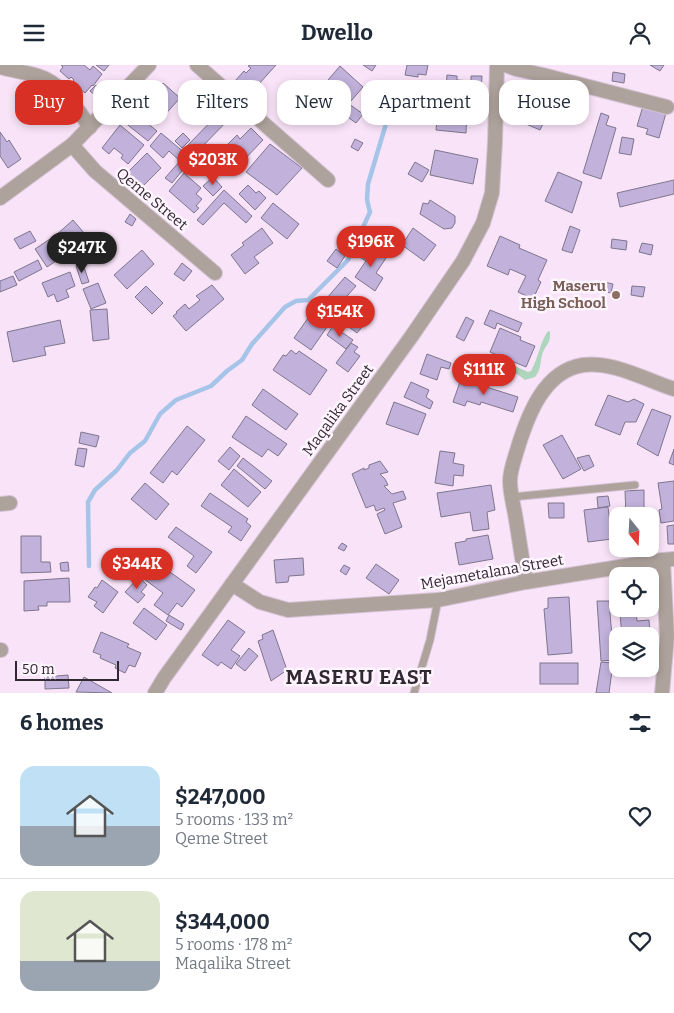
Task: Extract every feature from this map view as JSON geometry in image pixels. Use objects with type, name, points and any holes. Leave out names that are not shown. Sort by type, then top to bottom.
[{"type":"street","points":[[0,198],[72,145],[149,65]]},
{"type":"street","points":[[197,65],[328,180]]},
{"type":"street","name":"Maqalika Street","points":[[155,693],[411,337],[463,261],[479,230],[492,193],[496,142],[496,65]]},
{"type":"street","points":[[505,65],[670,108]]},
{"type":"street","points":[[0,67],[40,76],[52,82],[65,94],[90,127]]},
{"type":"street","name":"Qeme Street","points":[[72,145],[95,171],[215,273]]},
{"type":"street","points":[[526,582],[510,479],[530,413],[537,400],[554,379],[566,371],[582,365],[615,368],[674,389]]},
{"type":"street","points":[[662,693],[668,560]]},
{"type":"street","name":"Mejametalana Street","points":[[232,584],[260,602],[288,610],[438,600],[526,582],[668,560]]},
{"type":"lane","points":[[512,497],[635,485]]},
{"type":"lane","points":[[414,693],[430,640],[438,600]]},
{"type":"green space","points":[[548,331],[550,332],[550,340],[543,351],[535,377],[525,380],[508,370],[489,364],[488,360],[495,357],[528,372],[531,371]]},
{"type":"building","points":[[61,65],[84,65],[90,70],[93,66],[102,74],[98,80],[93,80],[93,86],[85,93],[83,91],[83,80],[74,80],[71,77],[69,79],[60,71],[63,67]]},
{"type":"building","points":[[96,65],[109,65],[104,71]]},
{"type":"building","points":[[276,65],[263,80],[236,80],[244,71],[246,73],[251,68],[248,66]]},
{"type":"building","points":[[363,65],[376,65],[372,71]]},
{"type":"building","points":[[407,65],[428,65],[426,75],[418,74],[418,77],[405,75]]},
{"type":"building","points":[[650,65],[664,65],[660,71]]},
{"type":"building","points":[[340,66],[361,85],[361,89],[351,101],[351,80],[328,80]]},
{"type":"building","points":[[613,72],[625,74],[624,83],[612,81]]},
{"type":"building","points":[[447,75],[457,76],[457,80],[447,80]]},
{"type":"building","points":[[471,76],[482,76],[482,80],[471,80]]},
{"type":"building","points":[[168,87],[178,96],[178,100],[168,111]]},
{"type":"building","points":[[351,105],[361,113],[361,117],[356,123],[351,119]]},
{"type":"building","points":[[643,106],[666,113],[659,138],[646,134],[648,129],[637,126]]},
{"type":"building","points":[[601,113],[609,116],[606,125],[616,128],[601,179],[583,173]]},
{"type":"building","points":[[120,125],[144,145],[128,164],[121,158],[123,155],[114,148],[109,154],[102,148]]},
{"type":"building","points":[[128,125],[149,125],[157,131],[148,141]]},
{"type":"building","points":[[207,125],[223,125],[195,154],[187,146]]},
{"type":"building","points":[[437,125],[466,125],[466,133],[436,130]]},
{"type":"building","points":[[528,125],[542,125],[540,130]]},
{"type":"building","points":[[251,128],[263,140],[241,163],[225,147],[237,135],[240,139]]},
{"type":"building","points":[[0,132],[7,142],[9,140],[21,159],[8,168],[0,156]]},
{"type":"building","points":[[161,133],[192,159],[172,183],[165,178],[180,161],[169,151],[163,158],[150,146]]},
{"type":"building","points":[[183,133],[190,140],[182,148],[175,141]]},
{"type":"building","points":[[622,137],[634,139],[631,155],[619,153]]},
{"type":"building","points":[[355,139],[363,143],[358,151],[351,147]]},
{"type":"building","points":[[270,144],[302,168],[277,195],[246,172]]},
{"type":"building","points":[[435,150],[478,159],[473,184],[430,175]]},
{"type":"building","points":[[147,153],[161,168],[142,187],[128,172]]},
{"type":"building","points":[[415,162],[429,170],[422,182],[408,174]]},
{"type":"building","points":[[558,172],[582,182],[572,213],[545,201]]},
{"type":"building","points":[[184,173],[201,188],[196,194],[202,199],[196,206],[199,208],[194,213],[169,191]]},
{"type":"building","points":[[213,177],[222,187],[213,196],[203,186]]},
{"type":"building","points":[[674,180],[674,194],[620,207],[617,193]]},
{"type":"building","points":[[248,185],[256,193],[259,191],[266,198],[255,210],[239,194]]},
{"type":"building","points":[[224,190],[252,216],[246,223],[224,203],[203,225],[197,220]]},
{"type":"building","points":[[430,200],[455,216],[455,223],[452,228],[444,229],[420,214],[423,203],[428,204]]},
{"type":"building","points":[[273,203],[299,224],[287,239],[261,218]]},
{"type":"building","points":[[130,214],[136,219],[132,226],[125,222]]},
{"type":"building","points":[[73,220],[84,233],[67,249],[55,236]]},
{"type":"building","points":[[570,226],[580,230],[572,253],[562,250]]},
{"type":"building","points":[[262,228],[273,243],[254,257],[259,263],[245,274],[231,255],[244,245],[242,243]]},
{"type":"building","points":[[413,228],[436,245],[424,261],[402,245]]},
{"type":"building","points":[[30,231],[36,241],[20,249],[14,239]]},
{"type":"building","points":[[500,236],[520,245],[519,248],[547,260],[538,280],[541,282],[533,299],[518,292],[526,276],[510,269],[508,275],[487,266]]},
{"type":"building","points":[[50,239],[62,257],[47,267],[35,249]]},
{"type":"building","points":[[612,239],[627,241],[626,250],[611,248]]},
{"type":"building","points":[[642,243],[653,245],[651,255],[639,252]]},
{"type":"building","points":[[366,244],[386,258],[376,273],[383,278],[375,291],[355,277],[366,261],[358,256]]},
{"type":"building","points":[[336,249],[345,256],[337,268],[327,261]]},
{"type":"building","points":[[142,250],[154,264],[127,289],[114,275]]},
{"type":"building","points":[[38,260],[42,269],[19,281],[14,272]]},
{"type":"building","points":[[182,263],[192,271],[184,281],[174,274]]},
{"type":"building","points":[[83,264],[89,282],[82,284],[76,266]]},
{"type":"building","points":[[70,272],[75,286],[66,290],[69,297],[57,302],[54,294],[48,297],[42,283]]},
{"type":"building","points":[[13,276],[17,285],[0,292],[0,281]]},
{"type":"building","points":[[345,277],[356,286],[331,314],[321,305]]},
{"type":"building","points":[[600,281],[613,284],[611,293],[598,290]]},
{"type":"building","points":[[98,283],[106,303],[91,309],[83,289]]},
{"type":"building","points":[[212,285],[224,299],[186,331],[173,316],[185,304],[189,309],[200,300],[196,296]]},
{"type":"building","points":[[146,286],[163,303],[152,314],[135,297]]},
{"type":"building","points":[[632,286],[645,287],[643,297],[631,295]]},
{"type":"building","points":[[347,300],[370,317],[357,333],[334,316]]},
{"type":"building","points":[[315,308],[330,318],[325,326],[327,327],[311,350],[294,338]]},
{"type":"building","points":[[107,309],[109,339],[93,341],[90,310]]},
{"type":"building","points":[[490,310],[522,323],[518,332],[497,323],[495,329],[484,324]]},
{"type":"building","points":[[466,317],[474,321],[464,341],[456,337]]},
{"type":"building","points":[[60,320],[65,343],[44,347],[46,355],[13,362],[7,332]]},
{"type":"building","points":[[333,326],[353,340],[346,349],[327,335]]},
{"type":"building","points":[[500,328],[521,337],[520,340],[535,346],[526,367],[490,352]]},
{"type":"building","points":[[351,343],[358,347],[354,352],[360,356],[348,372],[336,363]]},
{"type":"building","points":[[291,350],[296,354],[299,351],[327,370],[310,395],[273,370],[283,355],[286,356]]},
{"type":"building","points":[[427,354],[451,363],[449,369],[441,367],[437,380],[420,374]]},
{"type":"building","points":[[461,379],[518,397],[513,412],[481,402],[480,405],[467,401],[465,406],[453,402]]},
{"type":"building","points":[[411,382],[429,390],[426,397],[433,402],[430,409],[404,397]]},
{"type":"building","points":[[263,389],[298,414],[286,430],[252,405]]},
{"type":"building","points":[[608,395],[628,402],[634,399],[644,404],[636,422],[625,422],[620,435],[595,425]]},
{"type":"building","points":[[394,402],[426,414],[418,435],[386,424]]},
{"type":"building","points":[[652,409],[671,416],[658,456],[637,444]]},
{"type":"building","points":[[246,416],[287,444],[278,456],[268,449],[262,457],[232,437]]},
{"type":"building","points":[[187,426],[205,440],[177,475],[172,471],[163,483],[150,473]]},
{"type":"building","points":[[81,432],[99,436],[96,447],[79,443]]},
{"type":"building","points":[[562,435],[581,469],[563,479],[543,445]]},
{"type":"building","points":[[230,447],[240,456],[229,470],[218,461]]},
{"type":"building","points":[[78,448],[87,449],[84,467],[75,465]]},
{"type":"building","points":[[674,449],[674,465],[669,463]]},
{"type":"building","points":[[440,451],[455,453],[453,463],[464,465],[463,476],[454,475],[453,486],[435,483]]},
{"type":"building","points":[[589,455],[594,466],[584,471],[577,458]]},
{"type":"building","points":[[243,458],[272,481],[265,489],[237,466]]},
{"type":"building","points":[[380,461],[388,472],[380,474],[388,485],[384,486],[392,494],[403,491],[406,499],[393,503],[402,527],[385,534],[377,514],[385,510],[384,508],[376,511],[374,505],[366,508],[352,474],[364,468],[364,470],[369,468],[369,465]]},
{"type":"building","points":[[234,469],[261,492],[248,507],[221,485]]},
{"type":"building","points":[[674,481],[674,521],[661,523],[659,510],[662,509],[658,483]]},
{"type":"building","points":[[145,483],[169,504],[156,520],[131,499]]},
{"type":"building","points":[[491,485],[495,510],[487,512],[489,529],[473,531],[470,512],[441,517],[437,493]]},
{"type":"building","points":[[644,490],[644,507],[626,507],[625,491]]},
{"type":"building","points":[[210,493],[248,519],[246,522],[251,526],[241,541],[228,532],[232,527],[201,506]]},
{"type":"building","points":[[608,496],[610,506],[598,508],[597,497]]},
{"type":"building","points":[[548,503],[564,503],[564,518],[549,518]]},
{"type":"building","points":[[608,507],[609,539],[588,542],[584,510]]},
{"type":"building","points":[[674,525],[674,544],[668,544],[667,526]]},
{"type":"building","points":[[176,527],[212,552],[196,573],[187,566],[194,556],[168,537]]},
{"type":"building","points":[[488,535],[493,559],[459,565],[455,543]]},
{"type":"building","points":[[21,536],[41,536],[41,562],[50,562],[51,572],[21,573]]},
{"type":"building","points":[[342,543],[347,546],[344,551],[338,548]]},
{"type":"building","points":[[303,558],[304,575],[289,576],[288,582],[276,583],[274,560]]},
{"type":"building","points":[[152,559],[195,590],[182,607],[177,603],[168,615],[154,605],[163,593],[140,576]]},
{"type":"building","points":[[68,562],[69,571],[61,571],[60,563]]},
{"type":"building","points":[[376,564],[399,580],[389,594],[366,578]]},
{"type":"building","points":[[344,565],[350,568],[346,575],[340,571]]},
{"type":"building","points":[[139,577],[147,585],[141,592],[145,595],[138,603],[125,592]]},
{"type":"building","points":[[69,578],[70,602],[47,602],[47,606],[38,606],[39,610],[24,611],[24,581]]},
{"type":"building","points":[[102,580],[118,592],[103,613],[94,606],[97,602],[88,597]]},
{"type":"building","points":[[569,597],[572,653],[548,655],[544,609],[548,608],[548,598]]},
{"type":"building","points":[[597,601],[609,601],[611,627],[609,627],[609,660],[601,661]]},
{"type":"building","points":[[144,608],[167,625],[156,640],[133,623]]},
{"type":"building","points":[[169,615],[184,624],[181,630],[166,621]]},
{"type":"building","points":[[620,617],[636,617],[637,621],[649,620],[650,627],[621,627]]},
{"type":"building","points":[[228,620],[245,632],[231,650],[240,656],[231,669],[221,662],[218,666],[202,655]]},
{"type":"building","points":[[273,630],[287,670],[271,681],[258,641],[263,639],[262,635]]},
{"type":"building","points":[[101,632],[129,644],[127,647],[141,653],[135,667],[129,665],[125,673],[115,668],[116,665],[100,658],[101,655],[93,652]]},
{"type":"building","points":[[249,648],[258,656],[245,671],[236,664]]},
{"type":"building","points":[[601,662],[609,663],[609,677],[611,677],[609,693],[596,693]]},
{"type":"building","points":[[540,663],[578,663],[578,684],[540,684]]},
{"type":"building","points":[[68,675],[69,688],[45,689],[45,677]]},
{"type":"building","points":[[84,677],[112,693],[76,692]]},
{"type":"waterway","points":[[89,566],[88,502],[95,490],[117,470],[130,453],[145,441],[160,414],[176,400],[211,386],[242,360],[252,344],[285,307],[296,301],[308,300],[348,260],[370,212],[367,200],[368,184],[386,125]]},
{"type":"place","name":"Maseru High School","points":[[616,295]]},
{"type":"district","name":"MASERU EAST","points":[[359,677]]}]
